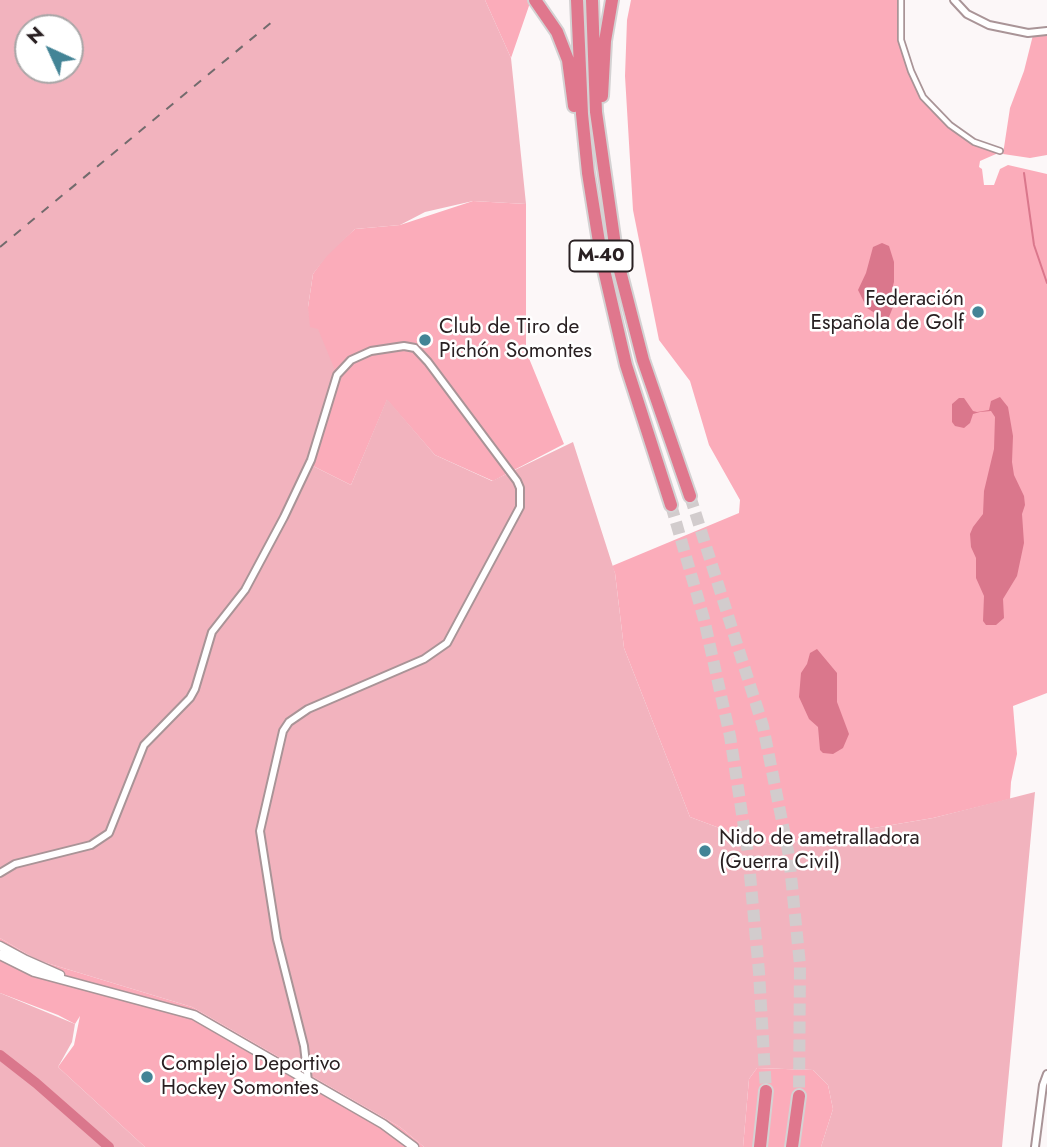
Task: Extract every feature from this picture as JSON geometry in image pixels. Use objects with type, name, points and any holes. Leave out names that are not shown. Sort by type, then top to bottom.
[{"type":"highway","points":[[535,0],[557,32],[568,60],[581,170],[597,231]]},
{"type":"highway","name":"M-40","points":[[577,0],[582,114],[597,231],[626,365],[671,505]]},
{"type":"highway","name":"M-40","points":[[593,0],[596,112],[608,212],[628,309],[690,496]]},
{"type":"highway","points":[[608,212],[610,187],[602,95],[612,0]]},
{"type":"highway","points":[[757,1147],[766,1091]]},
{"type":"highway","points":[[794,1147],[800,1096]]},
{"type":"street","points":[[901,0],[901,40],[923,97],[950,125],[974,142],[1000,151]]},
{"type":"street","points":[[954,0],[967,14],[989,26],[1028,33],[1047,31]]},
{"type":"street","points":[[0,873],[15,864],[92,845],[108,834],[144,745],[190,698],[212,632],[245,590],[284,517],[311,460],[337,375],[351,360],[370,351],[404,346],[415,348],[517,481],[520,488],[520,507],[447,643],[424,660],[297,715],[283,731],[260,831],[277,939],[304,1046],[308,1081]]},
{"type":"street","points":[[0,948],[92,986]]},
{"type":"street","points":[[0,956],[34,972],[194,1015],[383,1124],[414,1147]]},
{"type":"street","points":[[1035,1147],[1043,1085],[1047,1074]]},
{"type":"street","points":[[1038,1122],[1047,1123]]},
{"type":"shaded area","points":[[0,0],[485,0],[511,58],[526,204],[473,201],[425,212],[400,225],[355,229],[327,256],[313,274],[308,307],[310,327],[318,329],[337,375],[309,464],[351,485],[387,399],[435,455],[492,481],[573,442],[615,573],[624,648],[690,817],[757,842],[773,845],[933,818],[1035,792],[1002,1147],[821,1147],[833,1109],[828,1085],[813,1070],[757,1068],[749,1079],[743,1147],[424,1147],[400,1127],[192,1007],[37,960],[0,938]]},
{"type":"shaded area","points":[[485,0],[531,0],[511,58]]},
{"type":"shaded area","points":[[631,0],[901,0],[901,40],[923,97],[950,125],[974,142],[996,151],[996,154],[980,161],[984,185],[994,185],[1000,169],[1008,165],[1047,174],[1047,693],[1013,706],[1017,754],[1010,799],[933,818],[773,845],[757,842],[690,817],[624,648],[612,566],[739,513],[740,500],[709,445],[690,381],[659,340],[633,210],[625,76],[627,20]]},
{"type":"shaded area","points":[[1033,35],[1047,35],[1047,155],[1030,158],[1003,154],[1010,108],[1024,71]]},
{"type":"shaded area","name":"Club de Tiro de Pichón Somontes","points":[[473,201],[526,204],[526,351],[564,444],[493,481],[435,455],[387,400],[351,485],[309,464],[308,307],[313,274],[328,253],[355,229],[400,225]]},
{"type":"shaded area","points":[[882,243],[889,246],[894,262],[894,282],[890,297],[893,307],[889,317],[884,319],[867,308],[858,290],[873,247]]},
{"type":"shaded area","points":[[1000,397],[1008,407],[1013,436],[1014,475],[1024,496],[1024,543],[1017,576],[1003,599],[1004,618],[996,625],[986,625],[983,621],[984,596],[976,578],[976,558],[971,547],[970,534],[983,514],[984,491],[994,449],[995,417],[991,411],[980,412],[973,414],[970,423],[964,428],[955,426],[952,422],[952,404],[959,398],[964,398],[973,411],[977,412],[989,410],[991,401]]},
{"type":"shaded area","points":[[817,649],[837,673],[837,702],[849,734],[843,748],[833,754],[820,750],[818,727],[809,719],[799,697],[801,673],[810,653]]},
{"type":"shaded area","points":[[0,938],[37,960],[192,1007],[400,1127],[424,1147],[145,1147],[58,1067],[74,1045],[80,1016],[75,1024],[0,993]]},
{"type":"shaded area","points":[[0,993],[75,1024],[72,1042],[58,1067],[145,1147],[0,1147]]},
{"type":"shaded area","points":[[757,1068],[813,1070],[828,1085],[833,1109],[821,1147],[743,1147],[749,1079]]},
{"type":"waterway","points":[[1024,173],[1034,245],[1047,283]]},
{"type":"waterway","points":[[0,1055],[109,1147]]},
{"type":"tunnel","points":[[690,496],[763,726],[789,856],[800,965],[799,1096]]},
{"type":"tunnel","points":[[671,505],[704,619],[730,736],[748,853],[766,1091]]},
{"type":"railway","points":[[0,247],[273,21]]},
{"type":"place","name":"Federación Española de Golf","points":[[978,312]]},
{"type":"place","name":"Club de Tiro de Pichón Somontes","points":[[425,340]]},
{"type":"place","name":"Nido de ametralladora (Guerra Civil)","points":[[705,851]]},
{"type":"place","name":"Complejo Deportivo Hockey Somontes","points":[[147,1077]]}]
